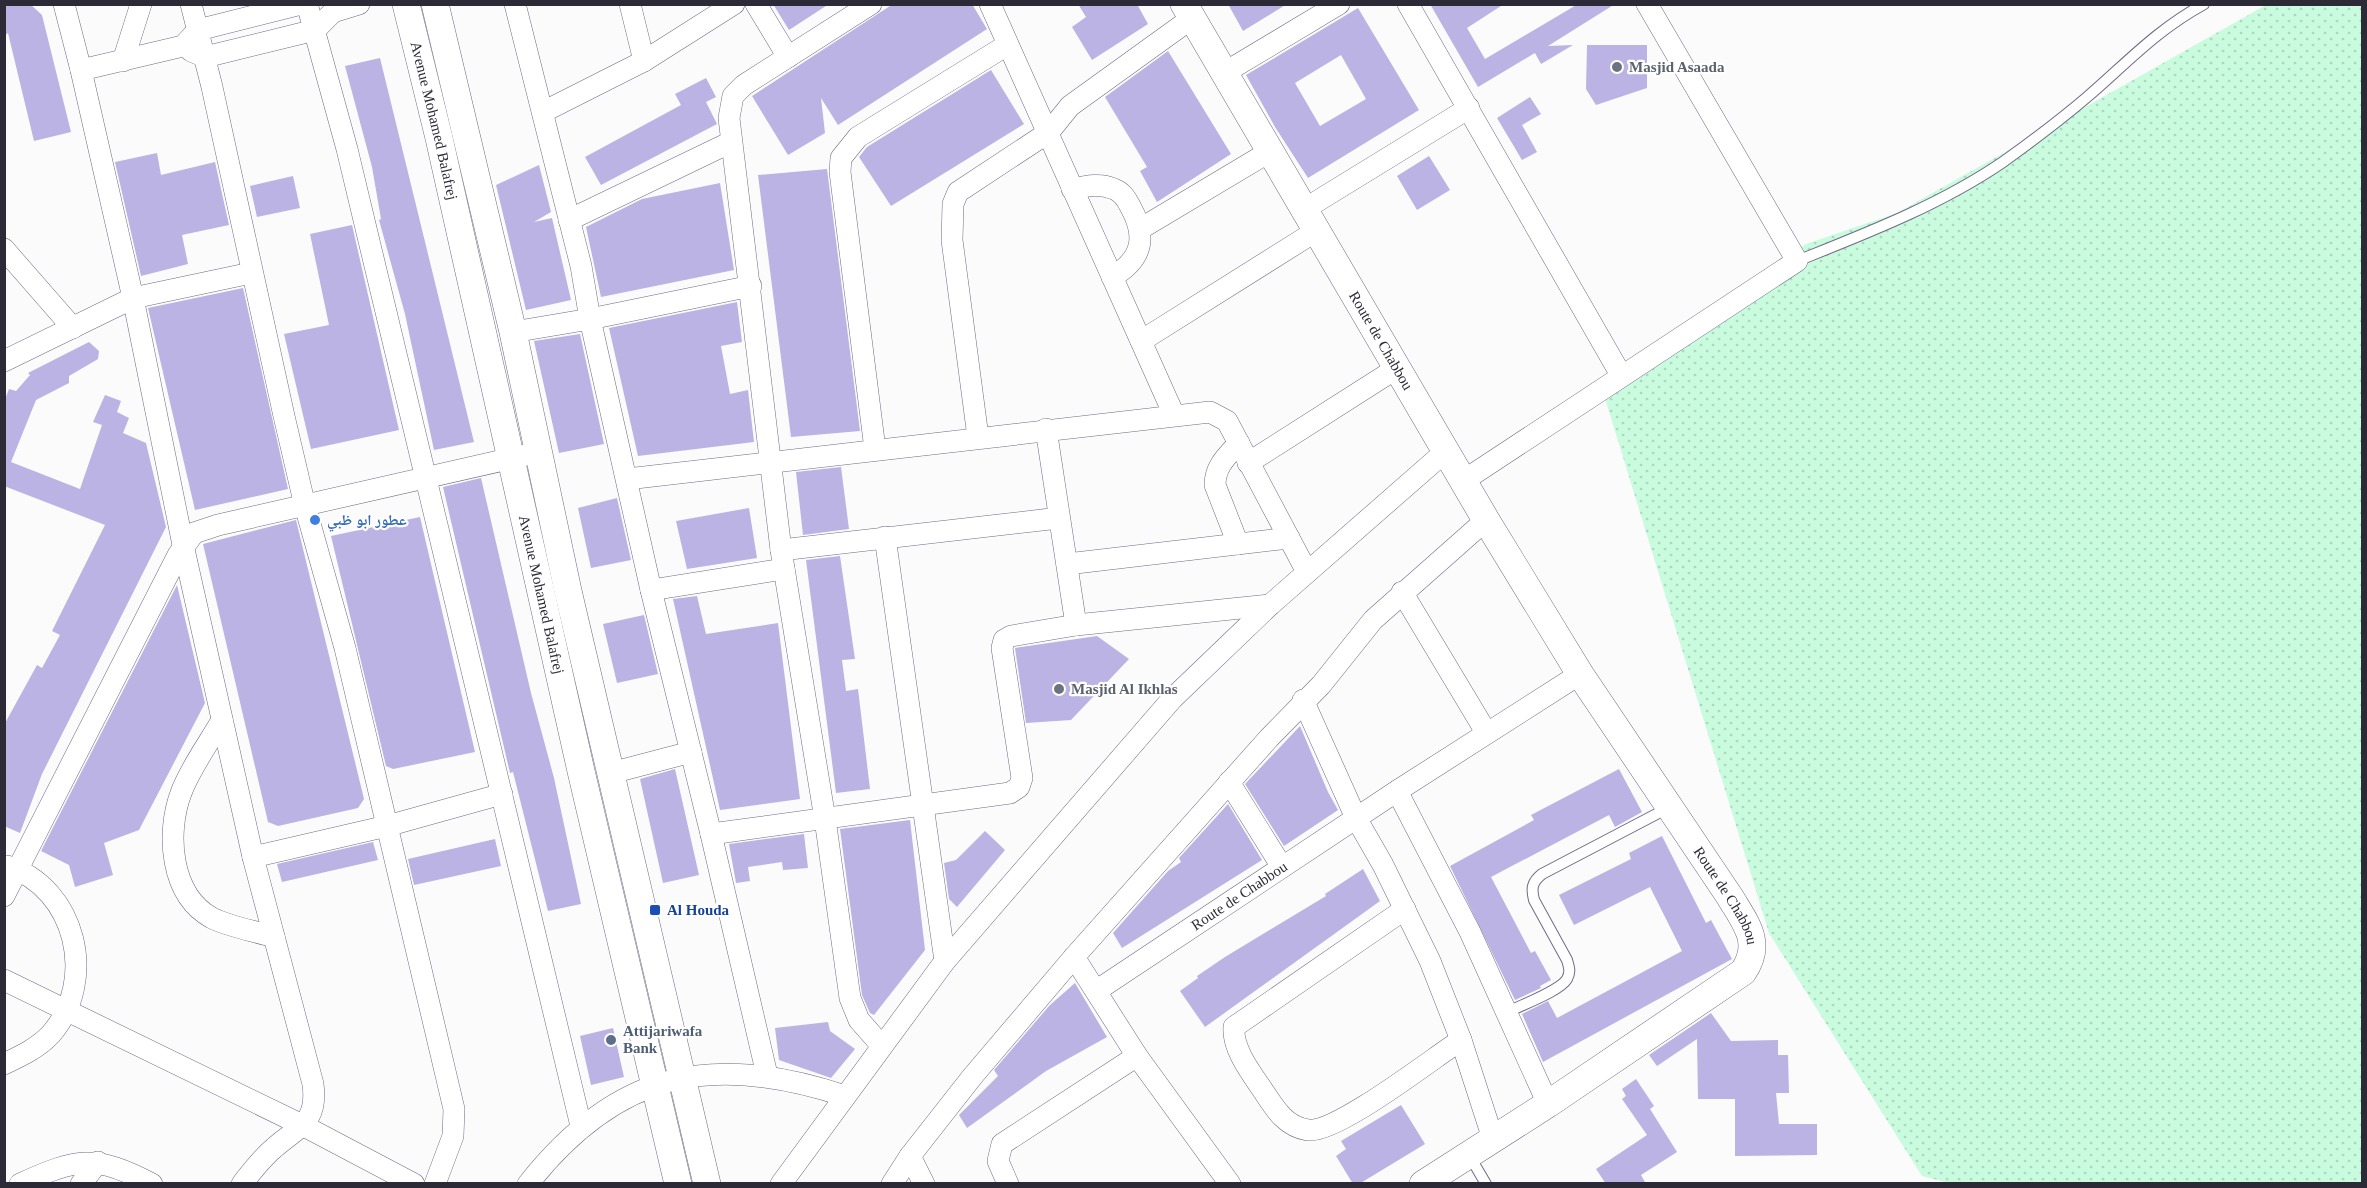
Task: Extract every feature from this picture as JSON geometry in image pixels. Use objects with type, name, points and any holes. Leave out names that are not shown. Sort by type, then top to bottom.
[{"type":"street","points":[[64,4],[133,298],[183,545],[253,857],[313,1084],[315,1098],[312,1114],[304,1126],[274,1148],[242,1184]]},
{"type":"street","points":[[123,61],[141,4]]},
{"type":"street","points":[[191,4],[205,57],[251,273],[305,506],[345,648],[454,1109],[453,1136],[435,1184]]},
{"type":"street","points":[[81,70],[183,46],[198,30],[301,4]]},
{"type":"street","points":[[308,4],[333,12]]},
{"type":"street","points":[[308,4],[347,149],[581,1126]]},
{"type":"street","points":[[183,46],[205,57],[315,30],[333,12],[359,4]]},
{"type":"street","name":"Avenue Mohamed Balafrej","points":[[406,4],[678,1184]]},
{"type":"street","name":"Avenue Mohamed Balafrej","points":[[435,4],[513,332],[611,773],[707,1184]]},
{"type":"street","points":[[515,4],[581,266],[590,319],[651,590],[767,1076]]},
{"type":"street","points":[[630,4],[644,61]]},
{"type":"street","points":[[543,112],[644,61],[734,4]]},
{"type":"street","points":[[756,4],[788,57]]},
{"type":"street","points":[[871,4],[744,86],[733,96],[729,110],[782,560],[825,819],[850,998],[859,1020],[881,1045]]},
{"type":"street","points":[[990,4],[1174,415]]},
{"type":"street","points":[[1224,73],[1339,4]]},
{"type":"street","points":[[1408,4],[1621,375]]},
{"type":"street","points":[[1463,481],[1797,261],[1647,4]]},
{"type":"street","points":[[978,437],[954,263],[953,204],[958,192],[965,185],[1048,132],[1070,106],[1188,11]]},
{"type":"street","name":"Route de Chabbou","points":[[1188,11],[1463,481],[1580,674],[1730,897],[1752,937],[1751,961],[1743,972],[1548,1104]]},
{"type":"street","points":[[875,448],[840,172],[841,158],[858,137],[1007,45]]},
{"type":"street","points":[[1141,341],[1469,108]]},
{"type":"street","points":[[569,220],[731,142]]},
{"type":"street","points":[[1140,229],[1269,152]]},
{"type":"street","points":[[1072,189],[1092,185],[1117,189],[1125,196],[1140,229],[1135,256],[1124,270],[1112,277]]},
{"type":"street","points":[[4,249],[74,328]]},
{"type":"street","points":[[4,361],[133,298],[251,273]]},
{"type":"street","points":[[513,332],[590,319],[751,286]]},
{"type":"street","points":[[1248,463],[1397,368]]},
{"type":"street","points":[[627,479],[1198,411],[1218,414],[1227,421],[1307,572]]},
{"type":"street","points":[[1046,429],[1076,625]]},
{"type":"street","points":[[1238,544],[1215,485],[1215,474],[1220,463],[1239,443]]},
{"type":"street","points":[[781,1184],[945,961],[1172,699],[1270,605],[1446,451]]},
{"type":"street","points":[[4,896],[11,867],[183,545],[194,533],[539,452]]},
{"type":"street","points":[[651,590],[885,537],[1059,518]]},
{"type":"street","points":[[892,1184],[910,1156],[972,1077],[1074,957],[1303,700],[1321,685],[1373,620],[1486,519]]},
{"type":"street","points":[[885,537],[945,961]]},
{"type":"street","points":[[1067,564],[1289,538]]},
{"type":"street","points":[[1402,592],[1486,732]]},
{"type":"street","points":[[711,834],[1010,793],[1019,787],[1022,778],[1002,644],[1011,636],[1076,625],[1270,605]]},
{"type":"street","name":"Route de Chabbou","points":[[1096,991],[1486,732],[1580,674]]},
{"type":"street","points":[[1303,700],[1356,818],[1406,909],[1437,978],[1461,1040],[1492,1139]]},
{"type":"street","points":[[222,720],[181,793],[172,840],[175,865],[196,906],[213,918],[274,937]]},
{"type":"street","points":[[611,773],[691,752]]},
{"type":"street","points":[[1229,782],[1282,867]]},
{"type":"street","points":[[1396,791],[1470,932],[1548,1104],[1423,1184]]},
{"type":"street","points":[[253,857],[387,826],[502,794]]},
{"type":"street","points":[[4,1064],[30,1052],[51,1034],[66,1010],[75,984],[77,957],[71,930],[59,906],[41,885],[11,867]]},
{"type":"street","points":[[1406,909],[1234,1027],[1236,1046],[1280,1116],[1303,1129],[1319,1130],[1351,1114],[1461,1040]]},
{"type":"street","points":[[1074,957],[1137,1056],[1230,1184]]},
{"type":"street","points":[[4,980],[304,1126],[404,1182]]},
{"type":"street","points":[[1008,1184],[998,1161],[1002,1144],[1137,1056]]},
{"type":"street","points":[[528,1184],[550,1156],[581,1126],[656,1083],[682,1076],[767,1076],[800,1082],[845,1096]]},
{"type":"street","points":[[910,1156],[924,1184]]},
{"type":"street","points":[[20,1184],[70,1164],[98,1162],[115,1166],[152,1184]]},
{"type":"street","points":[[81,1184],[98,1162]]},
{"type":"lane","points":[[1797,261],[1858,237],[1938,200],[2002,162],[2086,98],[2159,31],[2204,4]]},
{"type":"lane","points":[[1508,1012],[1559,986],[1567,979],[1570,970],[1567,960],[1534,900],[1531,890],[1534,881],[1542,874],[1669,807]]},
{"type":"lane","points":[[1468,1154],[1486,1184]]},
{"type":"green space","points":[[2266,5],[2362,5],[2362,1183],[1953,1184],[1922,1176],[1769,933],[1600,382],[1806,244],[1897,213]]},
{"type":"building","points":[[4,4],[30,4],[42,15],[71,132],[34,141],[8,33],[4,36]]},
{"type":"building","points":[[773,4],[829,4],[789,30]]},
{"type":"building","points":[[893,4],[972,4],[987,29],[838,125],[821,98],[825,133],[788,155],[752,96]]},
{"type":"building","points":[[1078,4],[1137,4],[1148,24],[1092,60],[1072,27],[1086,17]]},
{"type":"building","points":[[1228,4],[1287,4],[1243,31]]},
{"type":"building","points":[[1430,4],[1504,4],[1467,28],[1485,59],[1578,4],[1615,4],[1548,46],[1573,45],[1541,64],[1535,53],[1478,87]]},
{"type":"building","points":[[1358,8],[1419,110],[1308,178],[1275,127],[1246,75]],"holes":[[[1341,55],[1366,99],[1320,126],[1295,83]]]},
{"type":"building","name":"Masjid Asaada","points":[[1587,45],[1647,45],[1647,88],[1596,105],[1586,89]]},
{"type":"building","points":[[1168,51],[1231,154],[1157,202],[1140,171],[1147,167],[1105,97]]},
{"type":"building","points":[[380,58],[474,442],[434,450],[405,314],[379,220],[381,219],[372,167],[345,66]]},
{"type":"building","points":[[991,70],[1024,124],[891,206],[859,157],[867,147]]},
{"type":"building","points":[[706,78],[716,97],[706,102],[717,124],[601,185],[585,157],[681,105],[675,94]]},
{"type":"building","points":[[1530,97],[1541,114],[1522,125],[1537,152],[1522,160],[1497,118]]},
{"type":"building","points":[[157,153],[161,175],[215,162],[229,225],[182,235],[188,264],[141,276],[115,162]]},
{"type":"building","points":[[1429,156],[1450,190],[1417,210],[1397,176]]},
{"type":"building","points":[[539,165],[551,212],[534,222],[552,218],[571,300],[526,310],[496,185]]},
{"type":"building","points":[[827,169],[860,431],[791,437],[758,175]]},
{"type":"building","points":[[293,176],[300,208],[257,217],[250,186]]},
{"type":"building","points":[[720,183],[734,270],[601,297],[586,227],[642,199]]},
{"type":"building","points":[[352,225],[399,430],[311,449],[284,334],[329,325],[310,234]]},
{"type":"building","points":[[243,288],[288,489],[195,510],[148,308]]},
{"type":"building","points":[[737,302],[742,342],[721,346],[730,394],[748,390],[754,442],[638,456],[609,328]]},
{"type":"building","points":[[580,334],[604,444],[559,453],[534,341]]},
{"type":"building","points":[[89,342],[99,351],[98,359],[69,376],[69,383],[36,400],[11,462],[80,489],[102,425],[93,422],[105,395],[121,401],[117,412],[129,418],[123,433],[146,443],[166,527],[42,774],[20,833],[4,826],[4,725],[37,665],[42,668],[60,635],[52,631],[105,525],[4,486],[4,402],[9,389],[16,391],[30,375],[28,373]]},
{"type":"building","points":[[841,467],[849,529],[803,535],[796,472]]},
{"type":"building","points":[[481,478],[531,693],[554,778],[581,904],[548,911],[513,772],[510,773],[443,487]]},
{"type":"building","points":[[617,498],[631,560],[591,568],[578,508]]},
{"type":"building","points":[[749,508],[757,558],[687,569],[676,521]]},
{"type":"building","points":[[420,517],[475,752],[393,769],[386,766],[331,536]]},
{"type":"building","points":[[296,520],[364,799],[358,808],[278,826],[268,822],[203,544]]},
{"type":"building","points":[[840,556],[855,659],[842,660],[846,691],[858,689],[870,789],[836,793],[806,560]]},
{"type":"building","points":[[177,585],[205,703],[139,830],[104,843],[113,875],[75,887],[69,865],[41,851]]},
{"type":"building","points":[[697,596],[706,634],[778,623],[800,799],[720,810],[673,599]]},
{"type":"building","points":[[644,615],[658,674],[617,683],[603,624]]},
{"type":"building","name":"Masjid Al Ikhlas","points":[[1097,636],[1129,659],[1071,720],[1026,723],[1015,648]]},
{"type":"building","points":[[1300,726],[1338,810],[1284,846],[1245,784]]},
{"type":"building","points":[[675,769],[699,875],[663,883],[640,779]]},
{"type":"building","points":[[1619,769],[1642,812],[1615,827],[1609,815],[1491,877],[1531,953],[1535,951],[1551,980],[1540,986],[1541,988],[1515,1000],[1450,866],[1534,820],[1531,815]]},
{"type":"building","points":[[1228,804],[1262,860],[1122,948],[1113,933],[1168,871],[1181,862],[1179,858]]},
{"type":"building","points":[[910,820],[925,950],[874,1015],[870,1013],[862,995],[840,829]]},
{"type":"building","points":[[985,831],[1005,850],[957,907],[949,899],[944,863],[956,860]]},
{"type":"building","points":[[804,834],[808,868],[783,870],[782,862],[748,867],[750,881],[736,883],[729,844]]},
{"type":"building","points":[[1662,836],[1706,923],[1711,920],[1732,959],[1543,1062],[1522,1014],[1548,1001],[1557,1018],[1682,951],[1650,887],[1574,925],[1559,895],[1631,859],[1629,853]]},
{"type":"building","points":[[495,839],[501,866],[414,885],[408,859]]},
{"type":"building","points":[[373,842],[378,860],[282,882],[277,864]]},
{"type":"building","points":[[1363,869],[1380,901],[1205,1027],[1180,991],[1225,957],[1326,896],[1325,894]]},
{"type":"building","points":[[1075,983],[1107,1037],[1046,1071],[967,1128],[959,1115],[998,1076],[994,1070],[1050,1005]]},
{"type":"building","points":[[1711,1013],[1731,1041],[1778,1040],[1778,1055],[1788,1055],[1789,1093],[1776,1093],[1779,1124],[1817,1124],[1817,1155],[1735,1156],[1735,1099],[1698,1099],[1697,1039],[1657,1066],[1649,1055]]},
{"type":"building","points":[[828,1022],[830,1031],[855,1049],[831,1078],[779,1060],[775,1028]]},
{"type":"building","points":[[613,1028],[624,1077],[591,1085],[580,1036]]},
{"type":"building","points":[[1636,1079],[1654,1106],[1650,1109],[1677,1152],[1641,1175],[1646,1184],[1606,1184],[1596,1169],[1647,1135],[1622,1099],[1626,1096],[1622,1089]]},
{"type":"building","points":[[1401,1105],[1425,1144],[1359,1184],[1353,1184],[1336,1156],[1346,1149],[1341,1141]]},
{"type":"place","name":"Masjid Asaada","points":[[1617,67]]},
{"type":"place","name":"عطور ابو ظبي","points":[[315,520]]},
{"type":"place","name":"Masjid Al Ikhlas","points":[[1059,689]]},
{"type":"place","name":"Al Houda","points":[[655,910]]},
{"type":"place","name":"Attijariwafa Bank","points":[[611,1040]]}]
